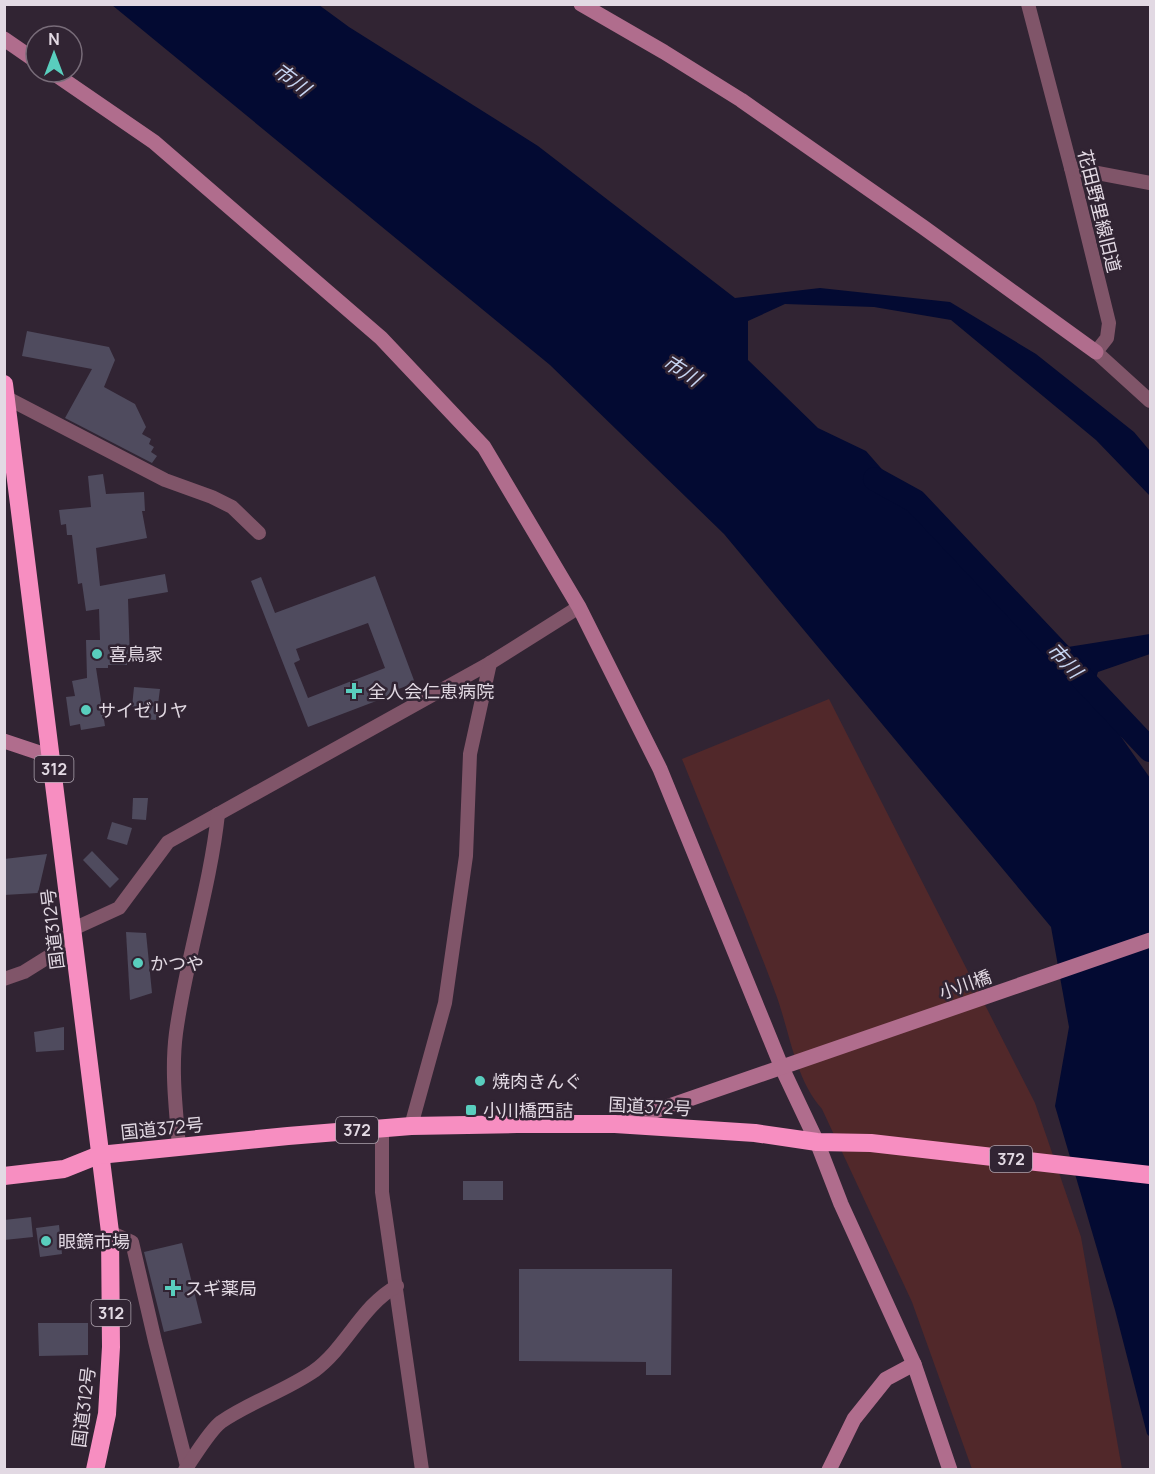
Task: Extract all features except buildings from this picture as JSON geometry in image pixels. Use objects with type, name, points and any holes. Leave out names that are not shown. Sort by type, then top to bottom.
[{"type":"highway","name":"国道312号","points":[[6,391],[110,1232],[111,1347],[107,1414],[95,1470]]},
{"type":"highway","name":"国道372号","points":[[4,1176],[64,1169],[99,1155],[382,1128],[615,1124],[755,1133],[817,1142],[871,1143],[1150,1175]]},
{"type":"street","name":"花田野里線旧道","points":[[1028,4],[1109,323],[1107,338],[1096,352]]},
{"type":"street","points":[[583,5],[741,100],[923,227],[1096,352],[1150,401]]},
{"type":"street","points":[[4,39],[24,53]]},
{"type":"street","points":[[69,84],[154,142],[381,338],[484,447],[579,607],[660,769],[787,1066],[841,1204],[914,1364],[950,1470]]},
{"type":"street","points":[[1071,168],[1150,183]]},
{"type":"street","points":[[6,391],[165,480],[232,507],[259,533]]},
{"type":"street","points":[[4,979],[24,972],[56,952],[73,929],[119,908],[168,842],[490,663],[579,607]]},
{"type":"street","points":[[411,1126],[445,1003],[466,856],[470,754],[490,663]]},
{"type":"street","points":[[4,741],[52,757]]},
{"type":"street","points":[[178,1147],[174,1079],[176,1035],[189,958],[214,849],[218,814]]},
{"type":"street","name":"小川橋","points":[[615,1124],[1150,940]]},
{"type":"street","points":[[382,1128],[382,1192],[422,1470]]},
{"type":"street","points":[[110,1232],[132,1242],[186,1469]]},
{"type":"street","points":[[186,1469],[219,1423],[314,1371],[337,1350],[357,1321],[385,1293],[397,1286]]},
{"type":"street","points":[[829,1470],[854,1419],[886,1379],[914,1364]]},
{"type":"shaded area","points":[[829,699],[1035,1103],[1081,1237],[1122,1469],[972,1469],[912,1302],[822,1109],[805,1083],[799,1068],[775,992],[682,759]]},
{"type":"water","points":[[112,5],[319,5],[349,27],[538,146],[735,298],[820,288],[950,302],[1036,354],[1134,432],[1150,451],[1150,496],[1096,440],[951,320],[874,307],[785,304],[748,321],[748,360],[818,428],[866,451],[999,603],[1049,650],[1150,634],[1150,654],[1098,672],[1091,694],[1150,778],[1150,1437],[1147,1434],[1115,1310],[1055,1106],[1069,1027],[1051,927],[724,534],[550,365]]},
{"type":"waterway","name":"市川","points":[[875,479],[915,501],[1150,750]]},
{"type":"place","name":"喜鳥家","points":[[97,654]]},
{"type":"place","name":"全人会仁恵病院","points":[[354,691]]},
{"type":"place","name":"サイゼリヤ","points":[[86,710]]},
{"type":"place","name":"かつや","points":[[138,963]]},
{"type":"place","name":"焼肉きんぐ","points":[[480,1081]]},
{"type":"place","name":"小川橋西詰","points":[[471,1110]]},
{"type":"place","name":"眼鏡市場","points":[[46,1241]]},
{"type":"place","name":"スギ薬局","points":[[173,1288]]}]
